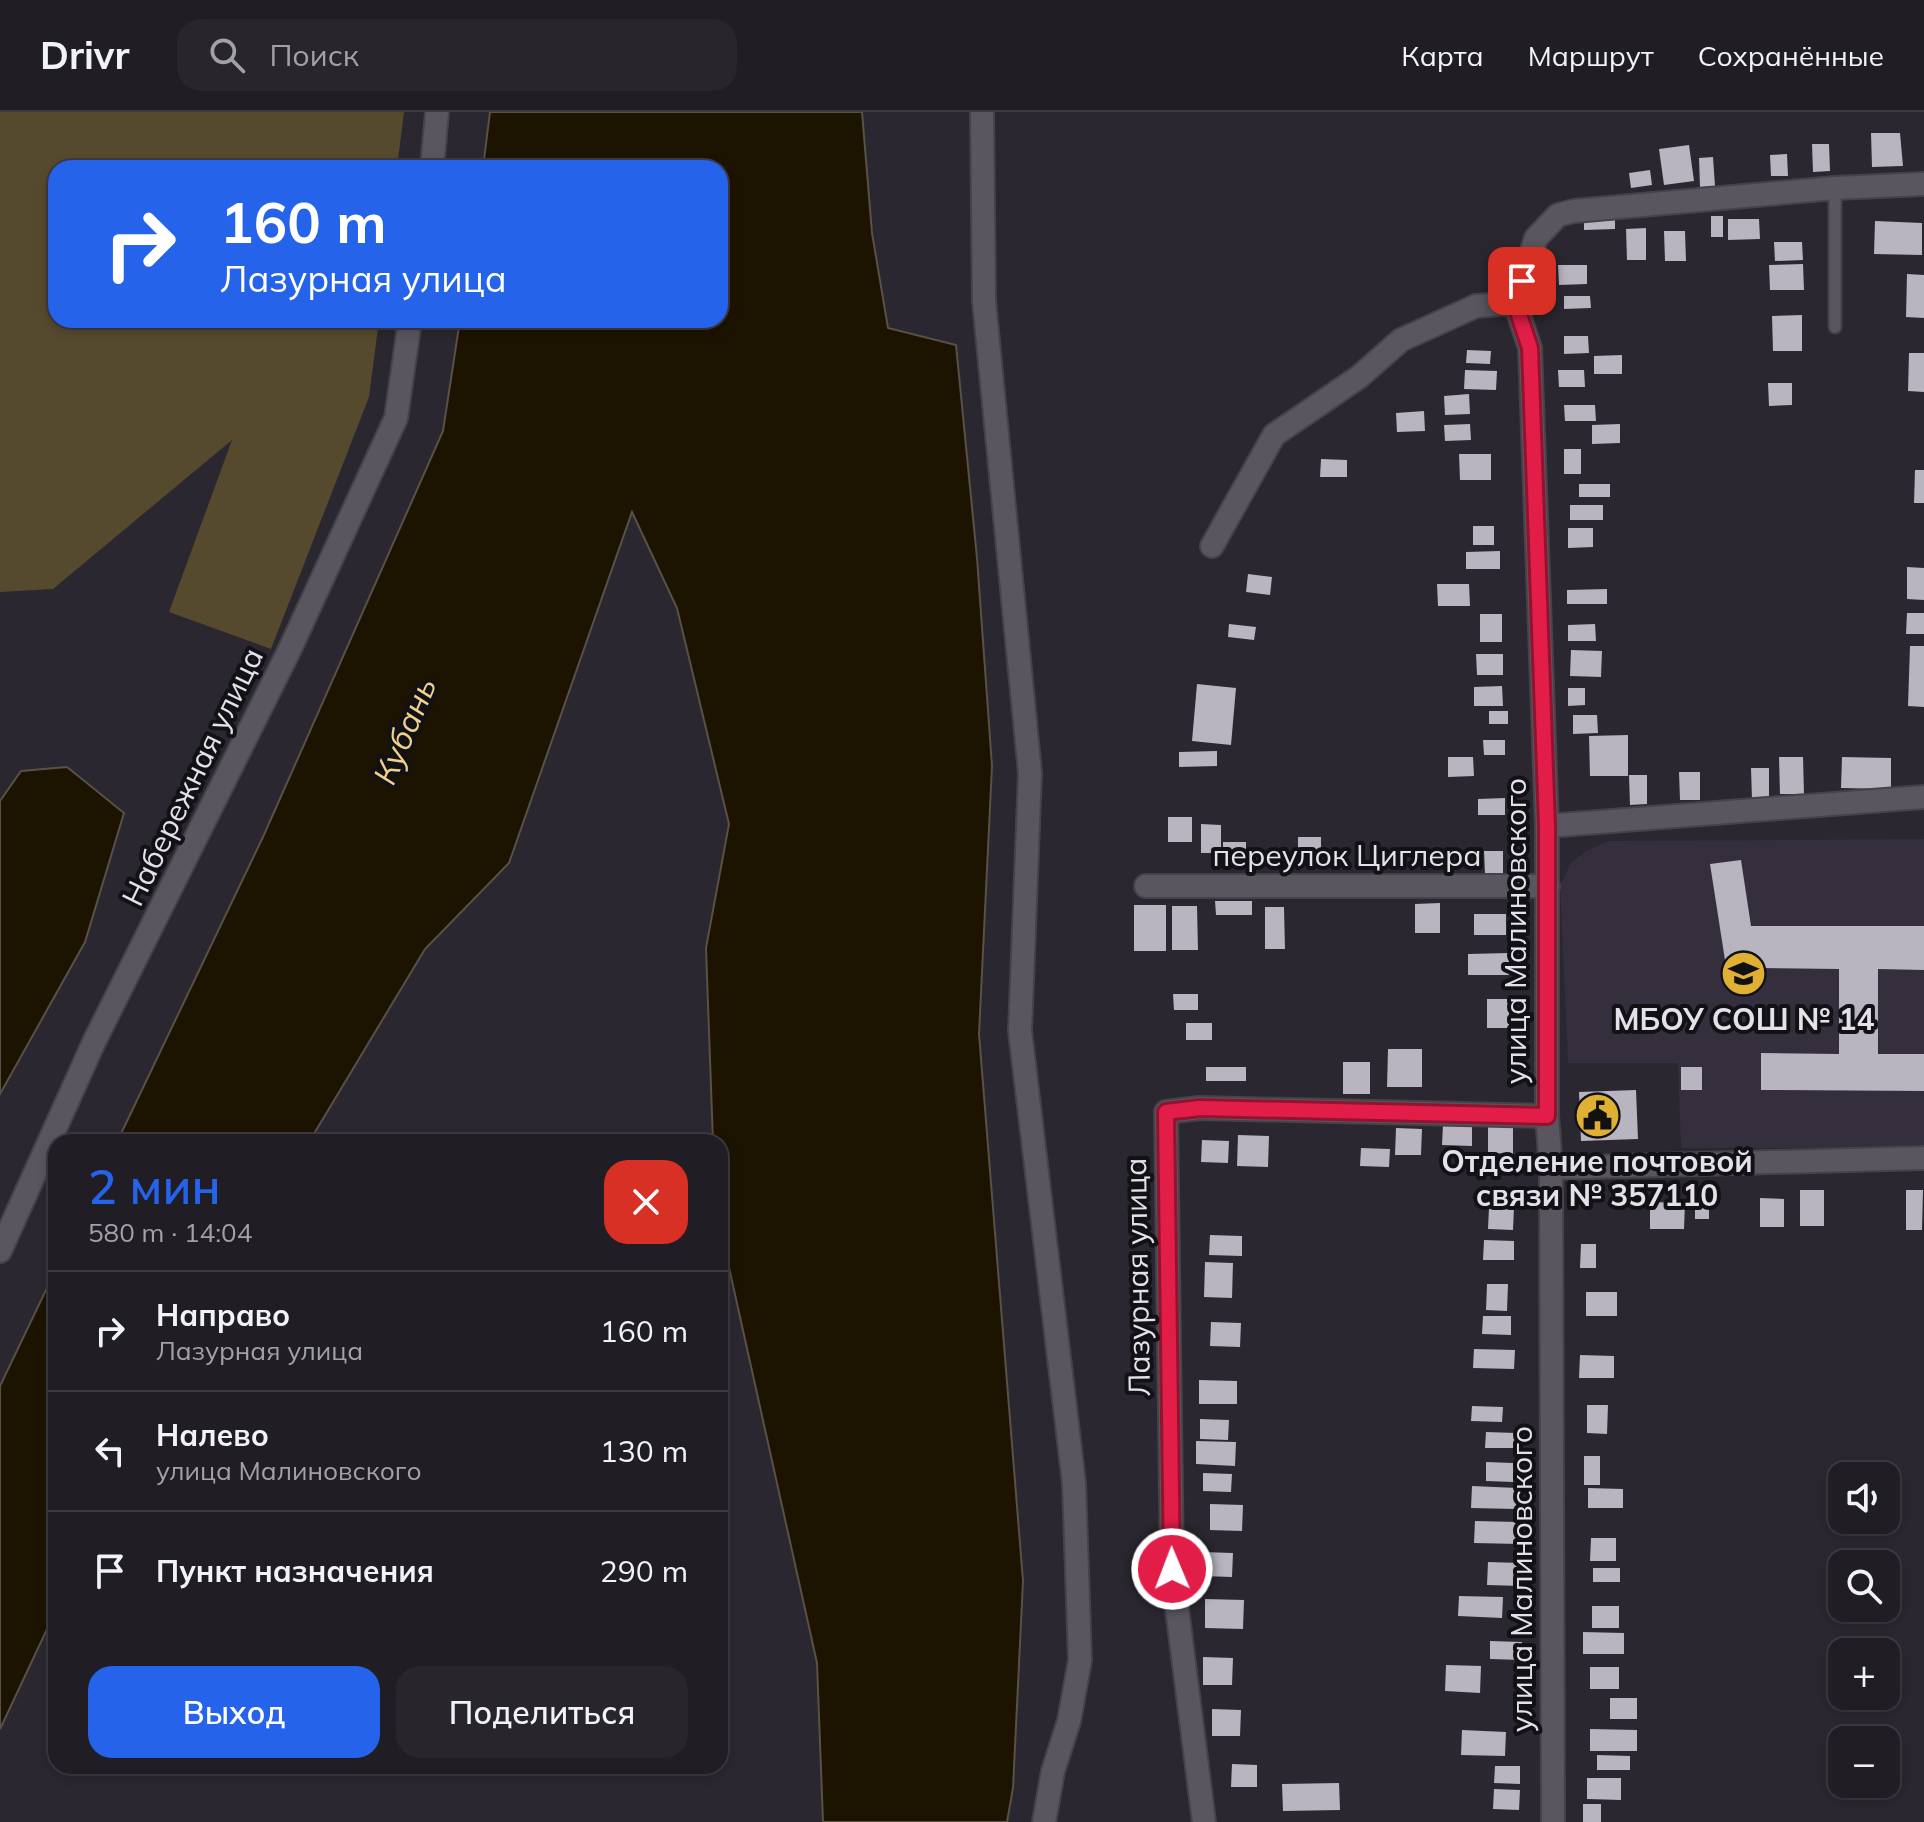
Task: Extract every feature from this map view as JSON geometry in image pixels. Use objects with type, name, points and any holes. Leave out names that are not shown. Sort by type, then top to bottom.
[{"type":"street","points":[[433,160],[437,112]]},
{"type":"street","points":[[982,112],[984,301],[1030,773],[1020,1031],[1074,1483],[1080,1660],[1069,1721],[1053,1771],[1044,1822]]},
{"type":"street","points":[[1212,546],[1274,435],[1359,377],[1401,340],[1476,306],[1515,303],[1536,238],[1558,215],[1574,211],[1835,188],[1924,184]]},
{"type":"street","name":"улица Малиновского","points":[[1515,303],[1530,348],[1547,826],[1553,1822]]},
{"type":"street","name":"Набережная улица","points":[[53,1134],[94,1042],[290,649],[396,418],[409,328]]},
{"type":"street","points":[[1547,826],[1924,797]]},
{"type":"street","name":"переулок Циглера","points":[[1146,886],[1548,886]]},
{"type":"street","name":"Лазурная улица","points":[[1204,1822],[1172,1569],[1166,1112],[1200,1108],[1547,1116]]},
{"type":"street","name":"Набережная улица","points":[[0,1251],[48,1144]]},
{"type":"street","points":[[1551,1168],[1924,1158]]},
{"type":"lane","points":[[1835,188],[1835,327]]},
{"type":"shaded area","points":[[0,112],[404,112],[398,160],[48,160],[48,328],[378,328],[369,397],[271,649],[169,612],[232,440],[53,589],[0,592]]},
{"type":"shaded area","name":"МБОУ СОШ № 14","points":[[1924,839],[1924,1148],[1681,1148],[1678,1063],[1568,1063],[1560,885],[1571,863],[1586,851],[1608,841]]},
{"type":"water","name":"Кубань","points":[[490,112],[862,112],[872,233],[888,328],[956,345],[977,558],[992,766],[979,1034],[1023,1581],[1013,1788],[1007,1822],[823,1822],[817,1663],[728,1263],[728,1134],[713,1134],[706,948],[729,824],[677,608],[632,512],[509,863],[425,949],[314,1134],[121,1134],[263,837],[443,431],[459,328],[728,328],[728,160],[484,160]]},
{"type":"water","points":[[67,767],[124,813],[85,942],[0,1094],[0,801],[21,771]]},
{"type":"water","points":[[48,1286],[48,1627],[0,1729],[0,1386]]},
{"type":"building","points":[[1871,133],[1900,133],[1903,166],[1872,167]]},
{"type":"building","points":[[1812,144],[1829,144],[1830,171],[1813,172]]},
{"type":"building","points":[[1689,145],[1694,181],[1664,185],[1659,149]]},
{"type":"building","points":[[1787,154],[1788,176],[1771,176],[1770,155]]},
{"type":"building","points":[[1713,157],[1715,186],[1700,187],[1699,158]]},
{"type":"building","points":[[1650,170],[1652,185],[1631,188],[1629,173]]},
{"type":"building","points":[[1711,216],[1723,216],[1723,237],[1711,237]]},
{"type":"building","points":[[1728,219],[1759,219],[1760,239],[1728,240]]},
{"type":"building","points":[[1584,220],[1615,220],[1615,229],[1584,230]]},
{"type":"building","points":[[1875,221],[1922,223],[1922,255],[1874,254]]},
{"type":"building","points":[[1646,228],[1646,260],[1627,260],[1626,229]]},
{"type":"building","points":[[1664,231],[1685,231],[1686,261],[1665,261]]},
{"type":"building","points":[[1774,242],[1802,242],[1803,260],[1775,261]]},
{"type":"building","points":[[1803,264],[1804,290],[1770,290],[1769,265]]},
{"type":"building","points":[[1558,265],[1587,265],[1587,284],[1559,285]]},
{"type":"building","points":[[1907,274],[1924,275],[1924,318],[1906,317]]},
{"type":"building","points":[[1564,296],[1590,296],[1591,308],[1564,309]]},
{"type":"building","points":[[1802,315],[1802,351],[1773,351],[1772,316]]},
{"type":"building","points":[[1564,336],[1588,336],[1589,353],[1564,354]]},
{"type":"building","points":[[1467,350],[1491,351],[1490,364],[1466,363]]},
{"type":"building","points":[[1909,353],[1924,353],[1924,392],[1908,391]]},
{"type":"building","points":[[1622,355],[1622,374],[1594,374],[1594,356]]},
{"type":"building","points":[[1465,370],[1497,371],[1496,390],[1464,389]]},
{"type":"building","points":[[1558,370],[1584,370],[1585,387],[1559,387]]},
{"type":"building","points":[[1768,383],[1792,383],[1792,405],[1769,406]]},
{"type":"building","points":[[1469,394],[1470,414],[1445,415],[1444,396]]},
{"type":"building","points":[[1564,405],[1595,405],[1596,421],[1565,421]]},
{"type":"building","points":[[1424,411],[1425,431],[1397,432],[1396,413]]},
{"type":"building","points":[[1470,424],[1471,440],[1445,441],[1444,425]]},
{"type":"building","points":[[1620,424],[1620,443],[1592,444],[1592,425]]},
{"type":"building","points":[[1564,449],[1581,449],[1581,474],[1564,474]]},
{"type":"building","points":[[1459,454],[1491,454],[1491,480],[1460,480]]},
{"type":"building","points":[[1321,459],[1347,460],[1347,477],[1320,477]]},
{"type":"building","points":[[1915,470],[1924,470],[1924,503],[1914,503]]},
{"type":"building","points":[[1579,484],[1610,484],[1610,497],[1579,497]]},
{"type":"building","points":[[1570,505],[1603,505],[1603,520],[1570,520]]},
{"type":"building","points":[[1473,526],[1494,526],[1494,545],[1473,545]]},
{"type":"building","points":[[1568,528],[1593,528],[1593,547],[1568,548]]},
{"type":"building","points":[[1500,551],[1500,569],[1466,569],[1466,552]]},
{"type":"building","points":[[1907,567],[1924,568],[1924,600],[1907,599]]},
{"type":"building","points":[[1248,574],[1272,577],[1270,595],[1246,592]]},
{"type":"building","points":[[1437,584],[1469,584],[1470,606],[1438,606]]},
{"type":"building","points":[[1607,589],[1607,604],[1567,604],[1567,590]]},
{"type":"building","points":[[1907,613],[1924,613],[1924,634],[1906,634]]},
{"type":"building","points":[[1480,614],[1502,614],[1502,642],[1480,642]]},
{"type":"building","points":[[1229,624],[1256,627],[1254,640],[1228,637]]},
{"type":"building","points":[[1595,624],[1596,641],[1568,641],[1568,625]]},
{"type":"building","points":[[1910,646],[1924,646],[1924,707],[1908,706]]},
{"type":"building","points":[[1571,650],[1602,651],[1601,677],[1570,676]]},
{"type":"building","points":[[1476,654],[1503,654],[1503,675],[1477,675]]},
{"type":"building","points":[[1197,684],[1236,688],[1231,745],[1192,741]]},
{"type":"building","points":[[1502,686],[1503,706],[1474,706],[1474,687]]},
{"type":"building","points":[[1568,688],[1585,688],[1585,705],[1568,706]]},
{"type":"building","points":[[1489,711],[1508,711],[1508,724],[1489,724]]},
{"type":"building","points":[[1573,715],[1597,715],[1598,733],[1573,734]]},
{"type":"building","points":[[1628,735],[1628,776],[1590,776],[1589,736]]},
{"type":"building","points":[[1483,740],[1505,740],[1505,755],[1484,755]]},
{"type":"building","points":[[1217,751],[1217,766],[1179,767],[1179,752]]},
{"type":"building","points":[[1448,757],[1473,757],[1474,776],[1448,777]]},
{"type":"building","points":[[1779,757],[1803,757],[1804,794],[1780,794]]},
{"type":"building","points":[[1842,757],[1891,758],[1891,789],[1841,788]]},
{"type":"building","points":[[1751,768],[1769,768],[1769,800],[1752,800]]},
{"type":"building","points":[[1679,772],[1700,772],[1700,800],[1680,800]]},
{"type":"building","points":[[1629,775],[1647,775],[1647,804],[1630,805]]},
{"type":"building","points":[[1505,798],[1505,815],[1478,815],[1478,799]]},
{"type":"building","points":[[1168,817],[1192,817],[1192,842],[1168,842]]},
{"type":"building","points":[[1201,824],[1221,825],[1221,853],[1201,853]]},
{"type":"building","points":[[1298,837],[1321,837],[1321,864],[1298,864]]},
{"type":"building","points":[[1223,842],[1246,842],[1246,865],[1223,866]]},
{"type":"building","points":[[1484,851],[1503,851],[1503,874],[1485,874]]},
{"type":"building","points":[[1741,860],[1751,926],[1924,926],[1924,970],[1878,969],[1878,1054],[1924,1054],[1924,1091],[1761,1090],[1761,1053],[1839,1054],[1839,969],[1761,968],[1727,973],[1710,864]]},
{"type":"building","points":[[1215,901],[1252,901],[1252,915],[1216,915]]},
{"type":"building","points":[[1440,903],[1440,933],[1415,933],[1415,904]]},
{"type":"building","points":[[1134,905],[1166,905],[1166,951],[1134,951]]},
{"type":"building","points":[[1172,906],[1197,906],[1198,950],[1172,950]]},
{"type":"building","points":[[1265,907],[1284,907],[1285,949],[1265,949]]},
{"type":"building","points":[[1474,914],[1506,914],[1506,935],[1474,935]]},
{"type":"building","points":[[1509,953],[1509,975],[1468,975],[1468,954]]},
{"type":"building","points":[[1173,994],[1198,994],[1198,1010],[1174,1010]]},
{"type":"building","points":[[1487,999],[1509,999],[1509,1028],[1487,1028]]},
{"type":"building","points":[[1186,1023],[1212,1023],[1212,1040],[1186,1040]]},
{"type":"building","points":[[1388,1049],[1422,1049],[1422,1087],[1387,1087]]},
{"type":"building","points":[[1343,1062],[1370,1062],[1370,1094],[1343,1094]]},
{"type":"building","points":[[1206,1067],[1246,1067],[1246,1081],[1206,1081]]},
{"type":"building","points":[[1681,1067],[1702,1067],[1702,1090],[1681,1090]]},
{"type":"building","points":[[1636,1090],[1638,1139],[1581,1141],[1579,1092]]},
{"type":"building","points":[[1443,1124],[1472,1125],[1472,1146],[1442,1145]]},
{"type":"building","points":[[1488,1126],[1513,1127],[1513,1154],[1488,1153]]},
{"type":"building","points":[[1396,1128],[1422,1129],[1421,1155],[1395,1155]]},
{"type":"building","points":[[1238,1135],[1269,1136],[1268,1167],[1237,1166]]},
{"type":"building","points":[[1202,1140],[1229,1141],[1228,1163],[1201,1162]]},
{"type":"building","points":[[1361,1148],[1390,1149],[1389,1167],[1360,1166]]},
{"type":"building","points":[[1800,1190],[1824,1190],[1824,1226],[1800,1226]]},
{"type":"building","points":[[1906,1190],[1923,1190],[1922,1230],[1906,1230]]},
{"type":"building","points":[[1695,1195],[1709,1195],[1709,1219],[1695,1219]]},
{"type":"building","points":[[1760,1198],[1784,1199],[1784,1227],[1760,1227]]},
{"type":"building","points":[[1650,1202],[1685,1203],[1684,1229],[1650,1229]]},
{"type":"building","points":[[1489,1208],[1514,1208],[1513,1230],[1488,1229]]},
{"type":"building","points":[[1210,1235],[1242,1236],[1242,1256],[1209,1255]]},
{"type":"building","points":[[1484,1240],[1514,1241],[1514,1260],[1483,1260]]},
{"type":"building","points":[[1581,1244],[1596,1244],[1596,1268],[1580,1268]]},
{"type":"building","points":[[1205,1262],[1233,1263],[1232,1298],[1204,1297]]},
{"type":"building","points":[[1487,1284],[1508,1284],[1507,1311],[1486,1310]]},
{"type":"building","points":[[1586,1292],[1617,1292],[1617,1316],[1586,1316]]},
{"type":"building","points":[[1483,1316],[1511,1316],[1511,1335],[1482,1334]]},
{"type":"building","points":[[1211,1322],[1241,1323],[1240,1347],[1210,1346]]},
{"type":"building","points":[[1474,1349],[1515,1350],[1514,1369],[1473,1368]]},
{"type":"building","points":[[1580,1355],[1614,1356],[1614,1378],[1579,1378]]},
{"type":"building","points":[[1199,1380],[1237,1381],[1237,1404],[1199,1404]]},
{"type":"building","points":[[1587,1405],[1608,1405],[1607,1434],[1587,1433]]},
{"type":"building","points":[[1472,1406],[1503,1407],[1502,1422],[1471,1421]]},
{"type":"building","points":[[1200,1419],[1229,1420],[1228,1440],[1200,1439]]},
{"type":"building","points":[[1486,1432],[1516,1433],[1516,1448],[1485,1448]]},
{"type":"building","points":[[1196,1441],[1236,1442],[1235,1466],[1196,1464]]},
{"type":"building","points":[[1584,1456],[1600,1456],[1600,1485],[1584,1485]]},
{"type":"building","points":[[1486,1462],[1513,1463],[1513,1482],[1486,1481]]},
{"type":"building","points":[[1203,1473],[1232,1474],[1231,1492],[1203,1491]]},
{"type":"building","points":[[1472,1486],[1517,1488],[1516,1509],[1471,1508]]},
{"type":"building","points":[[1588,1488],[1623,1489],[1623,1508],[1588,1508]]},
{"type":"building","points":[[1210,1504],[1243,1505],[1242,1531],[1210,1530]]},
{"type":"building","points":[[1475,1521],[1519,1522],[1519,1544],[1474,1543]]},
{"type":"building","points":[[1591,1538],[1616,1538],[1616,1561],[1590,1561]]},
{"type":"building","points":[[1202,1552],[1233,1553],[1232,1577],[1202,1576]]},
{"type":"building","points":[[1488,1562],[1522,1563],[1521,1586],[1487,1585]]},
{"type":"building","points":[[1593,1568],[1620,1568],[1620,1582],[1593,1582]]},
{"type":"building","points":[[1459,1596],[1503,1597],[1502,1618],[1458,1616]]},
{"type":"building","points":[[1205,1599],[1244,1600],[1243,1629],[1205,1628]]},
{"type":"building","points":[[1592,1606],[1619,1606],[1619,1628],[1592,1628]]},
{"type":"building","points":[[1583,1632],[1624,1633],[1624,1654],[1583,1654]]},
{"type":"building","points":[[1490,1641],[1522,1642],[1522,1660],[1490,1659]]},
{"type":"building","points":[[1203,1657],[1233,1658],[1232,1685],[1203,1685]]},
{"type":"building","points":[[1446,1665],[1481,1666],[1480,1693],[1445,1691]]},
{"type":"building","points":[[1590,1667],[1619,1667],[1619,1689],[1590,1689]]},
{"type":"building","points":[[1610,1698],[1637,1698],[1637,1719],[1610,1719]]},
{"type":"building","points":[[1212,1709],[1241,1710],[1240,1736],[1212,1736]]},
{"type":"building","points":[[1590,1729],[1637,1730],[1637,1751],[1590,1751]]},
{"type":"building","points":[[1462,1730],[1506,1732],[1505,1756],[1461,1755]]},
{"type":"building","points":[[1597,1755],[1630,1756],[1630,1770],[1597,1770]]},
{"type":"building","points":[[1232,1764],[1257,1765],[1257,1787],[1231,1787]]},
{"type":"building","points":[[1495,1766],[1520,1766],[1520,1784],[1494,1783]]},
{"type":"building","points":[[1587,1778],[1621,1778],[1621,1800],[1587,1799]]},
{"type":"building","points":[[1339,1783],[1340,1810],[1283,1811],[1282,1784]]},
{"type":"building","points":[[1494,1789],[1520,1790],[1519,1810],[1493,1809]]},
{"type":"building","points":[[1583,1804],[1601,1804],[1601,1822],[1583,1822]]},
{"type":"place","name":"МБОУ СОШ № 14","points":[[1744,974]]},
{"type":"place","name":"Отделение почтовой связи № 357110","points":[[1597,1116]]},
{"type":"route","points":[[1172,1569],[1166,1112],[1200,1108],[1547,1116],[1547,826],[1530,348],[1515,303],[1522,281]]}]
